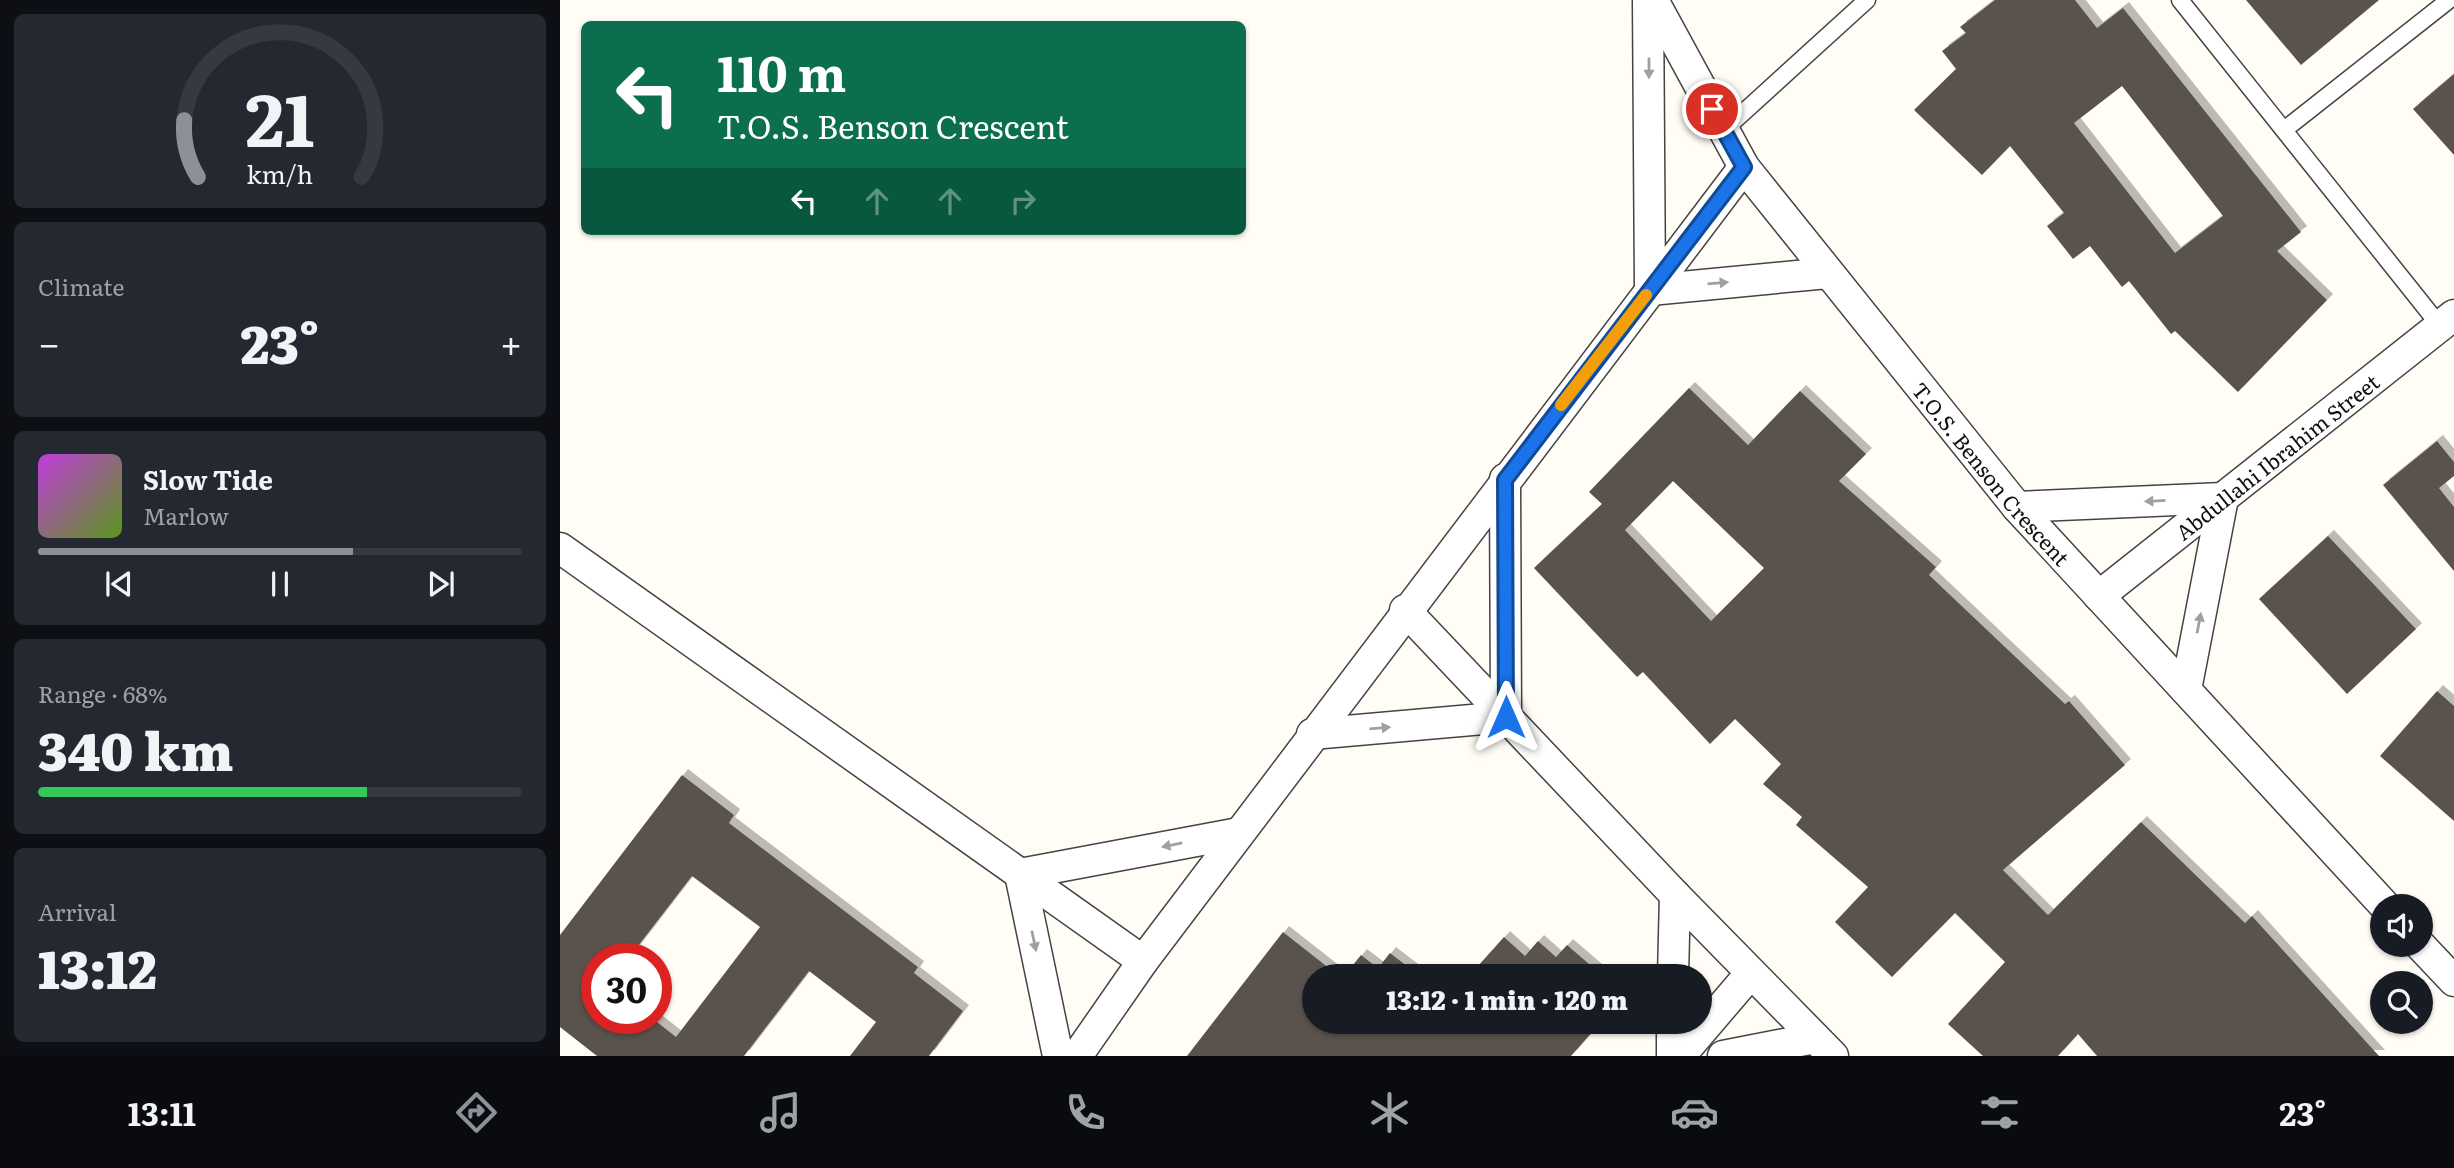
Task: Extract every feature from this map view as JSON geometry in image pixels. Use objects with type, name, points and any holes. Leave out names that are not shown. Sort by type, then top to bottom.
[{"type":"street","name":"T.O.S. Benson Crescent","points":[[1651,0],[1744,167],[2017,508],[2374,894]]},
{"type":"street","points":[[1650,290],[1651,0]]},
{"type":"street","points":[[1077,1056],[1143,961],[1405,610],[1744,167]]},
{"type":"street","points":[[1650,290],[1828,273]]},
{"type":"street","name":"Abdullahi Ibrahim Street","points":[[2099,596],[2447,320]]},
{"type":"street","points":[[1505,480],[1506,717]]},
{"type":"street","points":[[2017,508],[2223,498],[2186,690]]},
{"type":"street","points":[[560,548],[1143,961]]},
{"type":"street","points":[[1405,610],[1750,974],[1824,1047]]},
{"type":"street","points":[[1312,734],[1506,717]]},
{"type":"street","points":[[1020,874],[1239,833]]},
{"type":"street","points":[[1020,874],[1058,1056]]},
{"type":"street","points":[[1673,964],[1675,895]]},
{"type":"street","points":[[2431,957],[2454,981]]},
{"type":"street","points":[[1680,1056],[1750,974]]},
{"type":"street","points":[[1672,1034],[1672,1056]]},
{"type":"street","points":[[1723,1056],[1824,1047]]},
{"type":"lane","points":[[1724,130],[1867,0]]},
{"type":"lane","points":[[2180,0],[2284,130],[2447,320]]},
{"type":"lane","points":[[2284,130],[2449,0]]},
{"type":"building","points":[[1995,0],[2075,0],[2097,28],[2123,8],[2301,232],[2277,251],[2327,300],[2238,392],[2175,331],[2171,334],[2129,281],[2122,287],[2090,246],[2073,259],[2047,226],[2064,213],[2010,146],[1982,175],[1914,110],[1956,69],[1942,51],[1966,33],[1960,27]],"holes":[[[2122,86],[2223,216],[2175,253],[2074,123]]]},
{"type":"building","points":[[2246,0],[2379,0],[2301,65]]},
{"type":"building","points":[[2454,74],[2454,155],[2413,109]]},
{"type":"building","points":[[1689,388],[1748,445],[1800,391],[1866,454],[1839,481],[1936,567],[1929,575],[2065,704],[2069,701],[2125,765],[2003,870],[2048,915],[2141,822],[2245,923],[2252,916],[2379,1056],[2097,1056],[2078,1034],[2058,1056],[1983,1056],[1948,1024],[2005,962],[1955,913],[1892,977],[1835,922],[1868,887],[1796,825],[1802,817],[1763,784],[1781,764],[1735,719],[1710,744],[1643,672],[1637,677],[1534,568],[1602,504],[1589,492]],"holes":[[[1673,481],[1764,568],[1711,621],[1625,530]]]},
{"type":"building","points":[[2437,441],[2454,462],[2454,476],[2439,488],[2454,507],[2454,571],[2383,485]]},
{"type":"building","points":[[2328,536],[2416,629],[2347,694],[2259,599]]},
{"type":"building","points":[[2437,691],[2454,706],[2454,821],[2380,756]]},
{"type":"building","points":[[682,775],[734,815],[729,823],[918,967],[914,973],[963,1011],[929,1056],[850,1056],[876,1022],[809,971],[744,1056],[597,1056],[560,1027],[560,935]]},
{"type":"building","points":[[1283,932],[1324,964],[1302,964],[1302,1034],[1590,1034],[1571,1056],[1187,1056]]},
{"type":"building","points":[[1504,937],[1525,956],[1538,941],[1556,957],[1567,945],[1589,964],[1480,964]]},
{"type":"building","points":[[1390,953],[1404,964],[1381,964]]},
{"type":"building","points":[[1361,955],[1373,964],[1354,964]]},
{"type":"slow traffic","points":[[1561,405],[1646,295]]},
{"type":"route","points":[[1506,717],[1505,480],[1744,167],[1712,109]]}]
